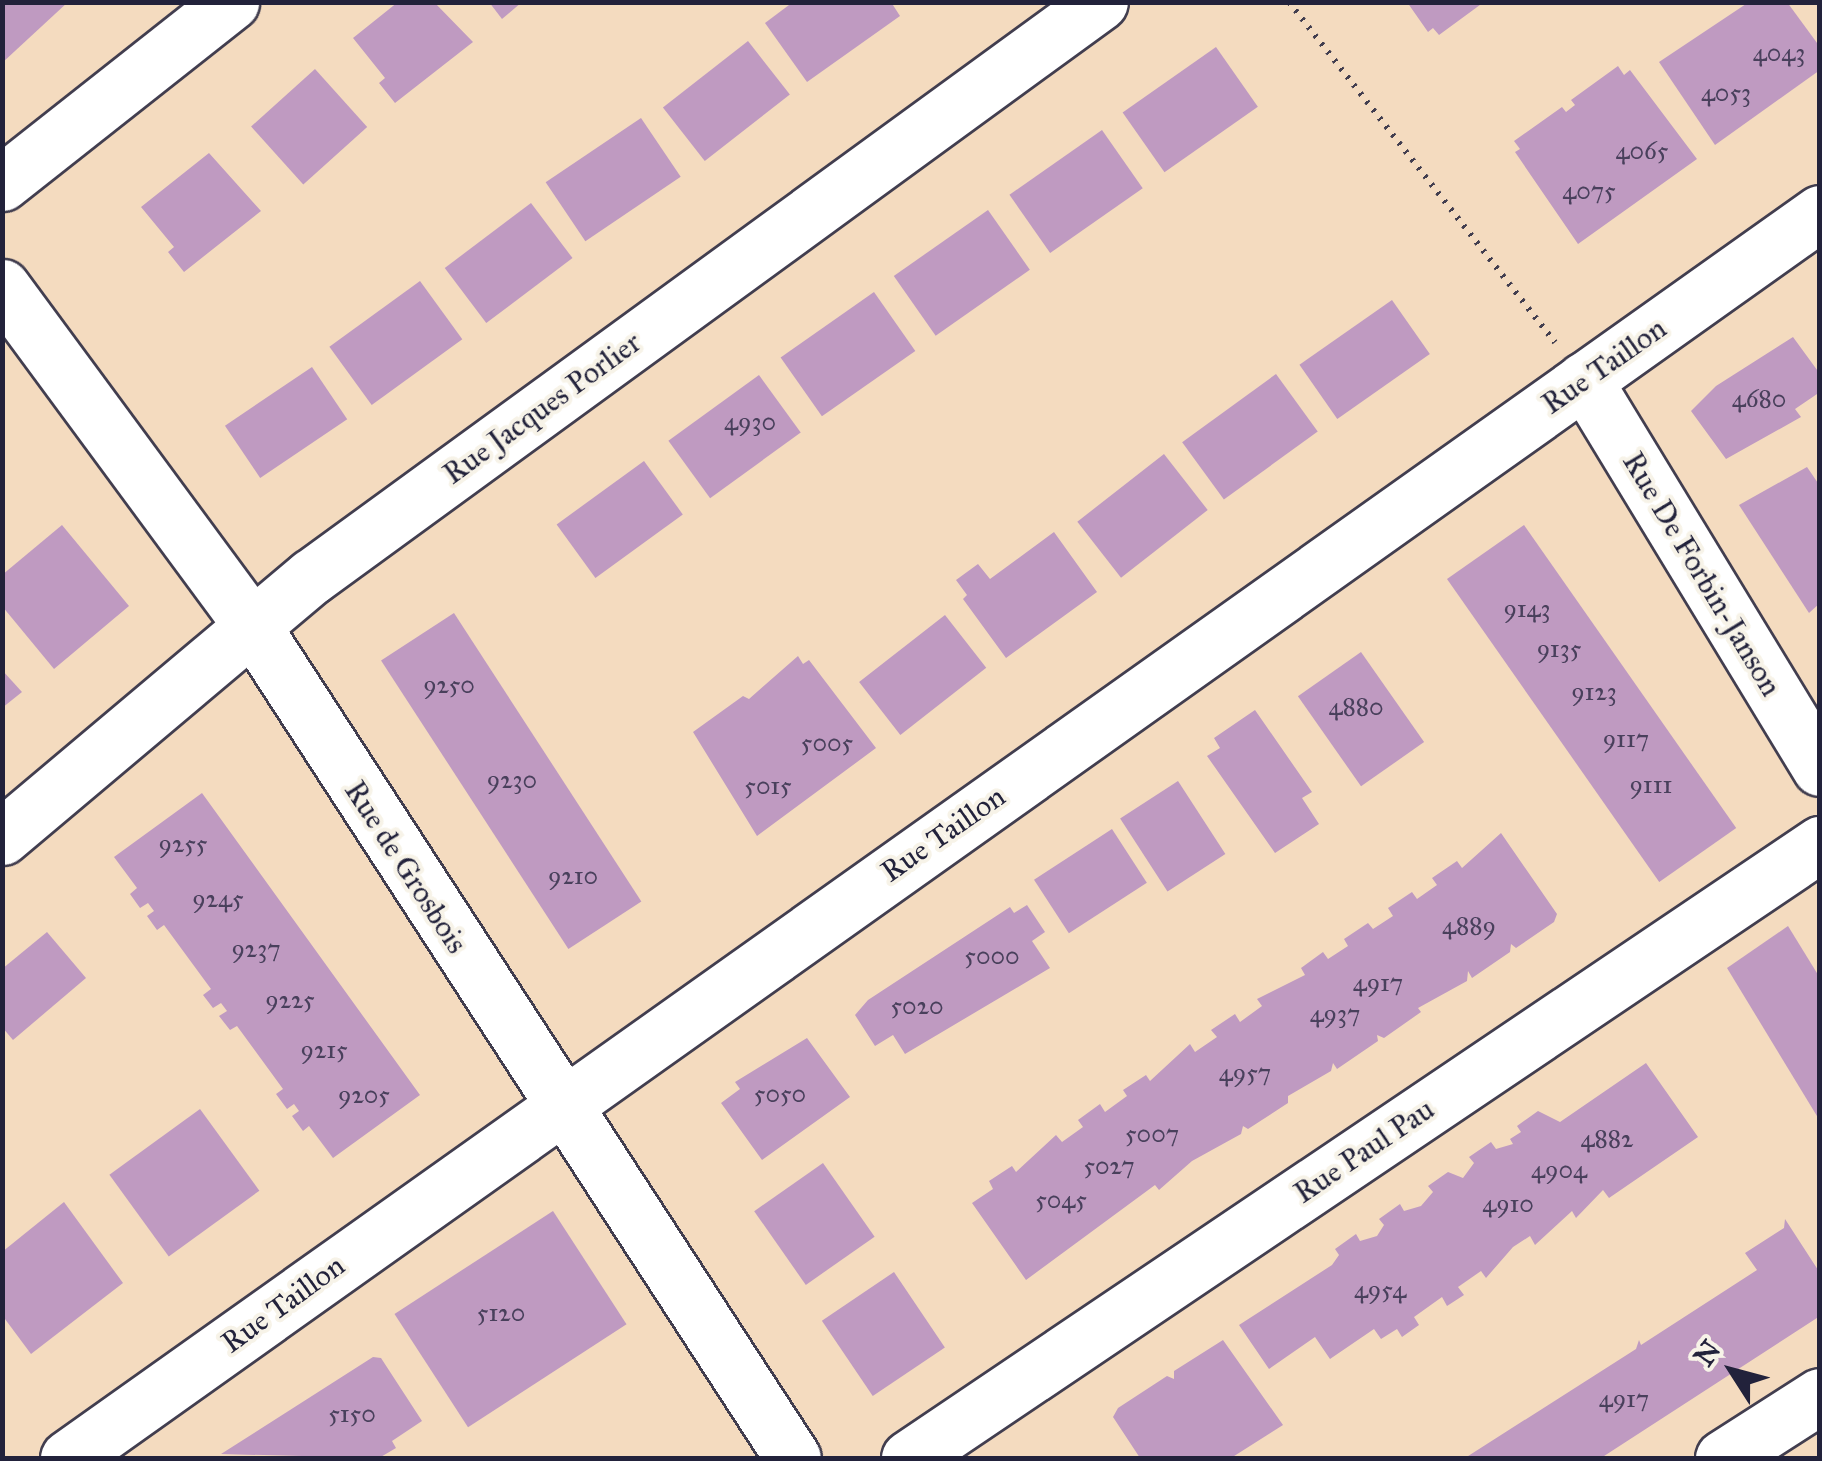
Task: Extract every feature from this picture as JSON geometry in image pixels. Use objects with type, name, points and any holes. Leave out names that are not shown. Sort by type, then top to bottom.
[{"type":"street","points":[[2,183],[230,2]]},
{"type":"street","name":"Rue Jacques Porlier","points":[[2,837],[254,630],[311,576],[1100,2]]},
{"type":"street","name":"Rue Taillon","points":[[68,1458],[1820,213]]},
{"type":"street","name":"Rue de Grosbois","points":[[2,287],[254,630],[559,1106],[793,1458]]},
{"type":"street","name":"Rue De Forbin-Janson","points":[[1584,380],[1820,768]]},
{"type":"street","name":"Rue Paul Pau","points":[[909,1458],[1820,844]]},
{"type":"street","points":[[1723,1458],[1820,1396]]},
{"type":"path","points":[[1289,2],[1584,380]]},
{"type":"building","points":[[2,2],[68,2],[2,63]]},
{"type":"building","points":[[398,2],[434,2],[473,42],[395,103],[379,83],[385,78],[353,38]]},
{"type":"building","points":[[489,2],[522,2],[502,19]]},
{"type":"building","points":[[793,2],[891,2],[900,16],[807,82],[765,23]]},
{"type":"building","points":[[1407,2],[1484,2],[1439,35],[1433,28],[1428,32]]},
{"type":"building","points":[[1749,2],[1787,2],[1820,47],[1820,70],[1715,145],[1659,62]]},
{"type":"building","points":[[748,41],[790,95],[705,161],[663,107]]},
{"type":"building","points":[[1216,47],[1258,107],[1164,172],[1123,112]]},
{"type":"building","points":[[1618,66],[1624,75],[1630,70],[1697,159],[1578,244],[1515,152],[1520,149],[1514,141],[1562,107],[1566,112],[1575,105],[1571,100]]},
{"type":"building","points":[[315,69],[367,127],[303,185],[251,127]]},
{"type":"building","points":[[641,118],[681,177],[585,241],[546,182]]},
{"type":"building","points":[[1102,130],[1143,188],[1050,253],[1009,195]]},
{"type":"building","points":[[209,153],[261,211],[184,272],[168,252],[174,247],[141,207]]},
{"type":"building","points":[[531,203],[573,258],[486,323],[445,268]]},
{"type":"building","points":[[988,210],[1030,270],[936,336],[894,276]]},
{"type":"building","points":[[420,281],[462,339],[372,405],[329,347]]},
{"type":"building","points":[[874,292],[915,351],[822,416],[781,357]]},
{"type":"building","points":[[1392,300],[1430,354],[1337,419],[1299,365]]},
{"type":"building","points":[[1793,337],[1820,374],[1820,392],[1795,409],[1801,417],[1726,459],[1691,411],[1716,386]]},
{"type":"building","points":[[312,367],[347,419],[260,478],[225,426]]},
{"type":"building","points":[[1276,374],[1318,431],[1224,500],[1182,442]]},
{"type":"building","points":[[759,375],[801,432],[710,498],[668,441]]},
{"type":"building","points":[[1164,454],[1208,510],[1121,578],[1077,522]]},
{"type":"building","points":[[644,461],[683,514],[595,578],[557,524]]},
{"type":"building","points":[[1807,467],[1820,486],[1820,603],[1809,613],[1739,505]]},
{"type":"building","points":[[62,525],[129,606],[54,669],[2,606],[2,575]]},
{"type":"building","points":[[1524,525],[1736,828],[1659,882],[1447,579]]},
{"type":"building","points":[[1054,532],[1097,592],[1006,658],[963,599],[967,595],[956,580],[978,564],[990,579]]},
{"type":"building","points":[[454,613],[641,902],[568,949],[381,660]]},
{"type":"building","points":[[945,615],[986,668],[900,735],[859,682]]},
{"type":"building","points":[[1361,652],[1424,742],[1361,786],[1298,696]]},
{"type":"building","points":[[798,656],[803,664],[809,660],[876,748],[757,836],[693,732],[743,696],[749,699]]},
{"type":"building","points":[[2,670],[22,692],[2,708]]},
{"type":"building","points":[[1255,710],[1312,792],[1302,798],[1319,824],[1275,853],[1207,756],[1220,748],[1214,738]]},
{"type":"building","points":[[1178,781],[1225,854],[1168,892],[1120,819]]},
{"type":"building","points":[[202,793],[420,1095],[333,1158],[309,1126],[303,1131],[292,1116],[299,1111],[294,1104],[287,1109],[276,1094],[283,1089],[237,1026],[230,1030],[219,1016],[227,1011],[221,1003],[213,1008],[203,995],[211,989],[164,925],[157,930],[147,916],[154,911],[148,903],[140,908],[130,894],[137,888],[114,857]]},
{"type":"building","points":[[1112,829],[1147,883],[1069,933],[1034,880]]},
{"type":"building","points":[[1501,833],[1557,914],[1554,922],[1516,948],[1511,944],[1510,952],[1472,978],[1468,971],[1467,981],[1418,1008],[1421,1012],[1384,1038],[1377,1035],[1378,1041],[1337,1069],[1333,1063],[1331,1071],[1288,1096],[1288,1103],[1248,1129],[1243,1126],[1241,1134],[1192,1161],[1159,1190],[1155,1185],[1026,1280],[972,1203],[993,1189],[989,1181],[1012,1166],[1016,1172],[1056,1135],[1062,1142],[1083,1127],[1078,1120],[1100,1104],[1105,1112],[1127,1096],[1123,1090],[1146,1075],[1150,1081],[1190,1044],[1195,1052],[1217,1037],[1211,1030],[1235,1014],[1240,1022],[1262,1006],[1257,999],[1305,975],[1301,968],[1323,952],[1328,959],[1348,946],[1344,939],[1368,923],[1373,929],[1393,916],[1388,908],[1412,892],[1417,899],[1437,885],[1432,878],[1457,861],[1462,868]]},
{"type":"building","points":[[1027,905],[1045,932],[1032,941],[1050,968],[905,1054],[893,1035],[875,1046],[855,1015],[868,1000],[1010,907],[1014,913]]},
{"type":"building","points":[[1788,926],[1820,978],[1820,1121],[1727,968]]},
{"type":"building","points":[[47,932],[86,978],[13,1040],[2,1027],[2,969]]},
{"type":"building","points":[[807,1038],[850,1097],[762,1160],[721,1103],[740,1089],[735,1082]]},
{"type":"building","points":[[1646,1063],[1698,1137],[1609,1198],[1603,1190],[1576,1218],[1572,1211],[1535,1245],[1530,1236],[1513,1247],[1486,1278],[1481,1271],[1458,1287],[1464,1295],[1447,1306],[1442,1297],[1414,1317],[1419,1325],[1402,1337],[1397,1329],[1381,1339],[1374,1329],[1330,1359],[1315,1337],[1269,1369],[1239,1325],[1332,1265],[1339,1255],[1335,1249],[1356,1234],[1360,1241],[1377,1236],[1384,1225],[1379,1219],[1400,1204],[1404,1211],[1421,1206],[1433,1192],[1428,1186],[1448,1172],[1463,1178],[1474,1163],[1469,1157],[1491,1142],[1496,1149],[1513,1144],[1510,1139],[1521,1132],[1517,1126],[1538,1111],[1560,1122]]},
{"type":"building","points":[[200,1109],[259,1191],[169,1257],[109,1175]]},
{"type":"building","points":[[823,1163],[875,1237],[806,1285],[754,1211]]},
{"type":"building","points":[[64,1202],[123,1283],[31,1354],[2,1315],[2,1252]]},
{"type":"building","points":[[553,1211],[627,1324],[468,1427],[394,1314]]},
{"type":"building","points":[[1785,1219],[1820,1273],[1820,1316],[1601,1458],[1465,1458],[1636,1349],[1639,1340],[1641,1345],[1757,1270],[1745,1253],[1784,1228]]},
{"type":"building","points":[[894,1272],[945,1347],[873,1396],[822,1321]]},
{"type":"building","points":[[1223,1340],[1283,1425],[1231,1458],[1140,1458],[1113,1417],[1118,1408],[1167,1376],[1174,1379],[1174,1371]]},
{"type":"building","points":[[373,1357],[381,1358],[422,1421],[392,1441],[396,1448],[379,1458],[221,1454]]}]
